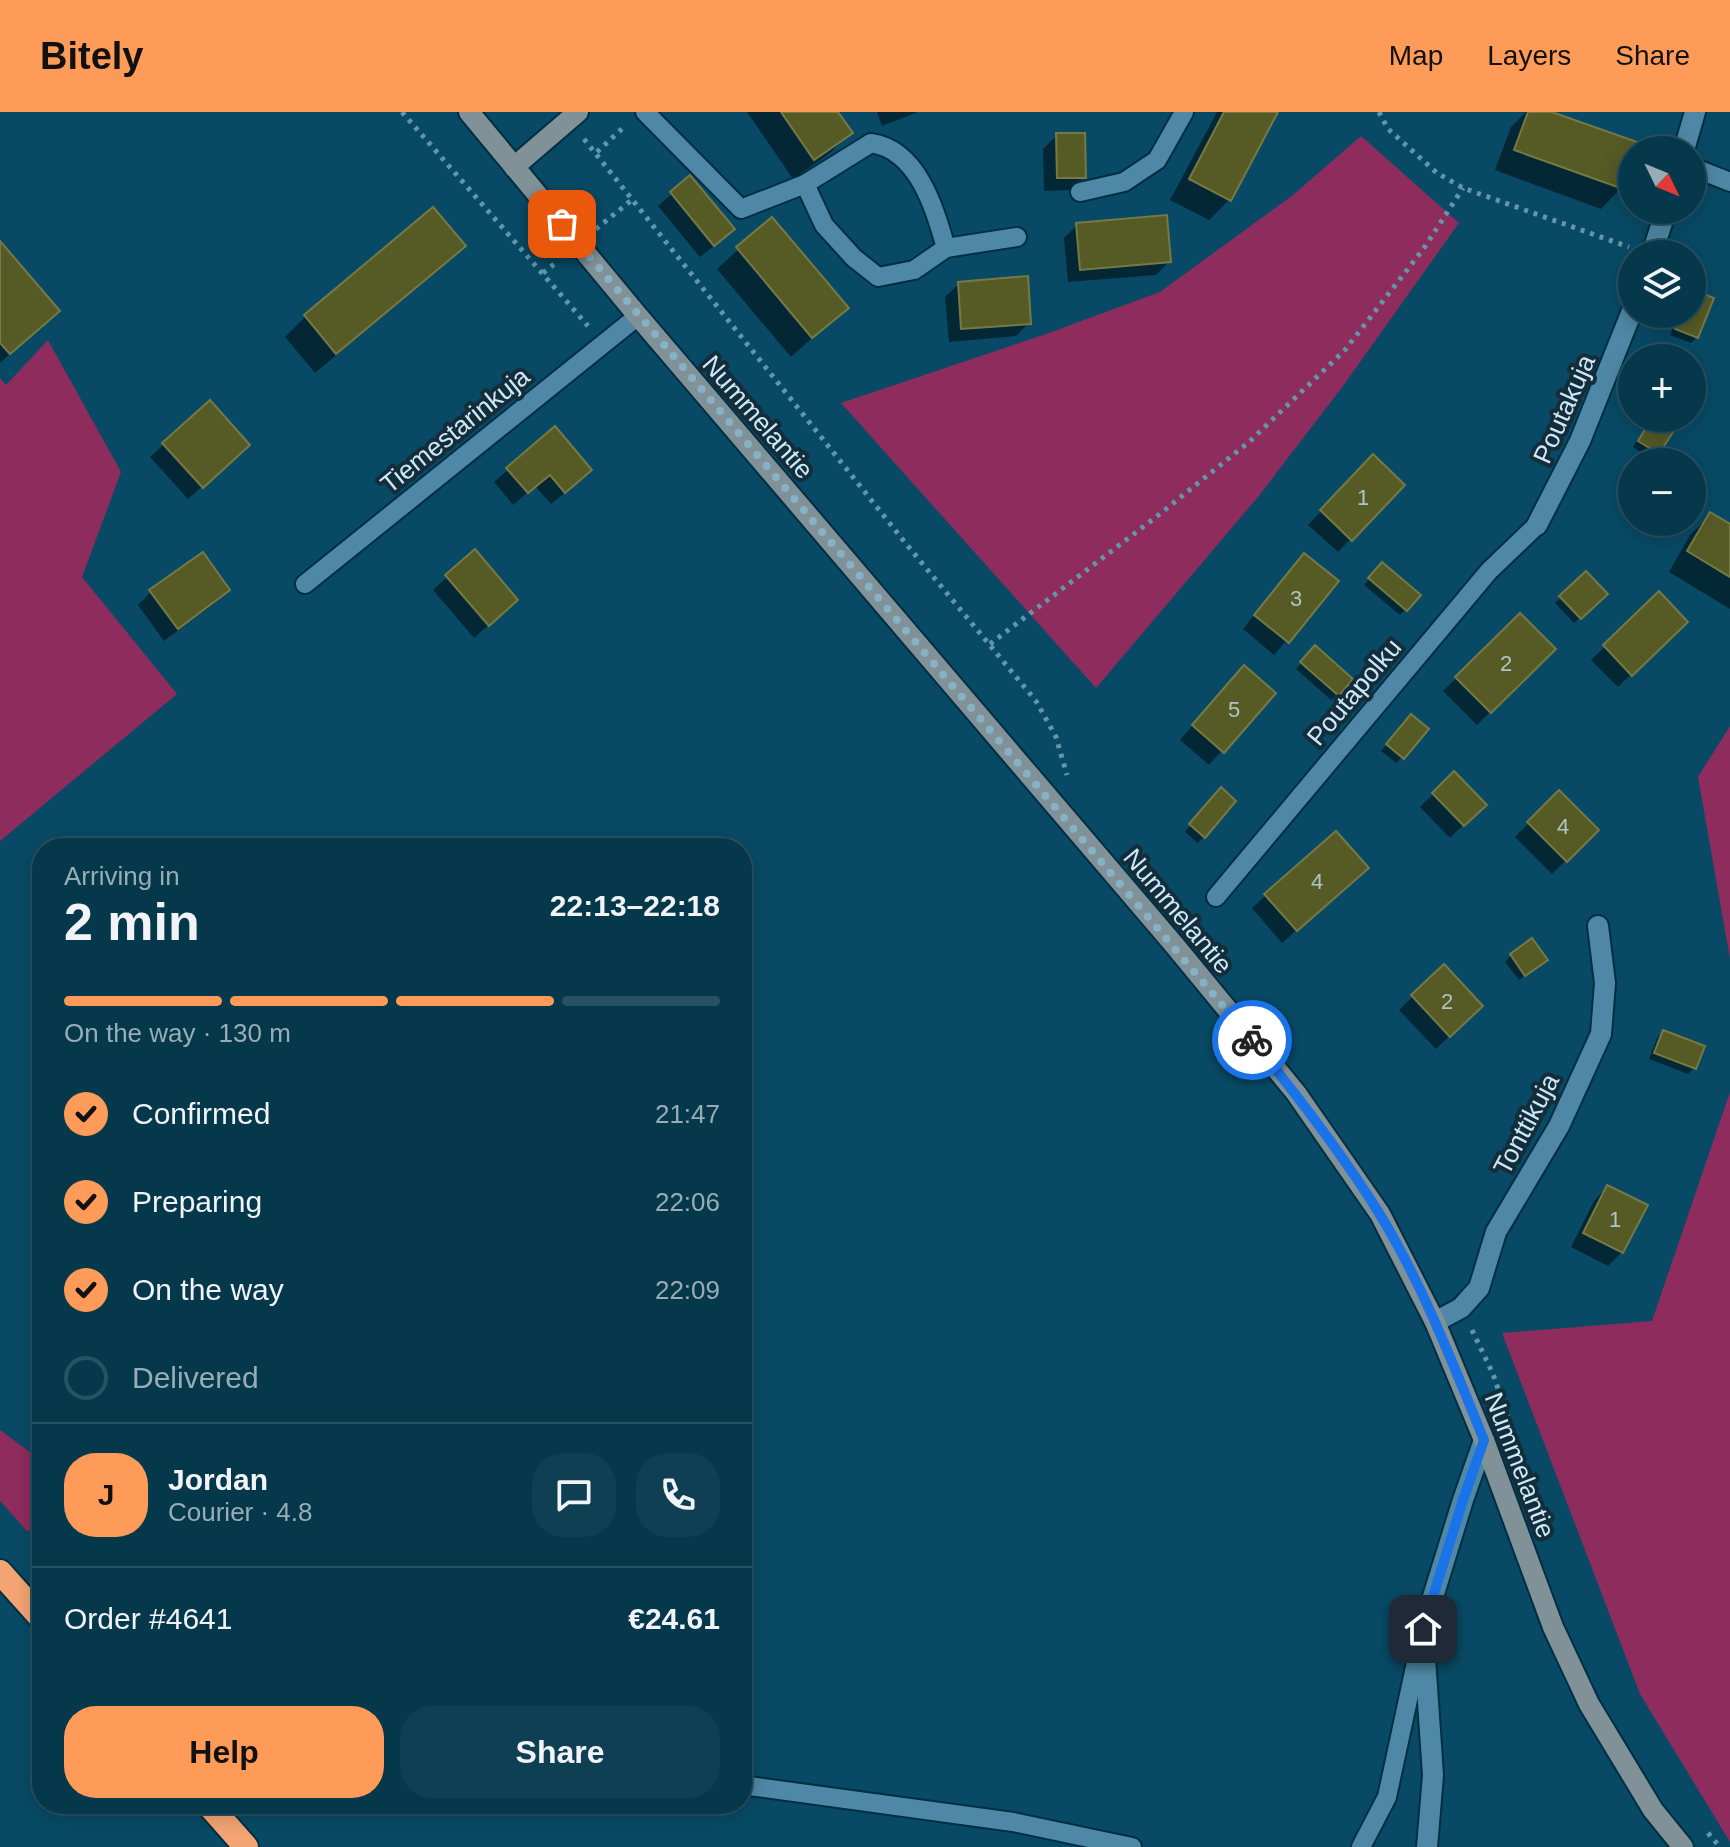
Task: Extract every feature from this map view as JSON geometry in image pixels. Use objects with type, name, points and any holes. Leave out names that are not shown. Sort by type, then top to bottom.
[{"type":"highway","points":[[0,1572],[32,1608]]},
{"type":"highway","points":[[217,1814],[246,1847]]},
{"type":"street","name":"Nummelantie","points":[[469,112],[1296,1093],[1380,1214],[1435,1322],[1484,1440],[1553,1627],[1589,1704],[1653,1810],[1683,1847]]},
{"type":"street","points":[[514,167],[578,112]]},
{"type":"street","points":[[1688,136],[1695,112]]},
{"type":"street","name":"Poutakuja","points":[[1537,525],[1580,441],[1625,328]]},
{"type":"street","name":"Tonttikuja","points":[[1435,1322],[1461,1308],[1479,1288],[1496,1232],[1559,1126],[1601,1034],[1605,983],[1598,926]]},
{"type":"street","points":[[1427,1847],[1433,1775],[1423,1629],[1484,1440]]},
{"type":"lane","points":[[645,112],[741,209],[805,184],[871,143],[888,146],[913,168],[934,208],[946,248]]},
{"type":"lane","points":[[1080,192],[1124,182],[1157,160],[1184,112]]},
{"type":"lane","points":[[1706,173],[1730,182]]},
{"type":"lane","points":[[805,184],[824,225],[854,258],[878,277],[914,270],[946,248],[1017,237]]},
{"type":"lane","name":"Tiemestarinkuja","points":[[305,584],[638,316]]},
{"type":"lane","name":"Poutapolku","points":[[1216,897],[1489,571],[1537,525]]},
{"type":"lane","points":[[1361,1847],[1387,1797],[1423,1629]]},
{"type":"lane","points":[[752,1786],[1013,1822],[1132,1847]]},
{"type":"path","points":[[402,112],[602,343]]},
{"type":"path","points":[[1379,112],[1388,129],[1437,173],[1463,188],[1618,243]]},
{"type":"path","points":[[597,152],[628,122]]},
{"type":"path","points":[[990,644],[1249,442],[1345,350],[1424,248],[1463,188]]},
{"type":"shaded area","points":[[1361,136],[1459,223],[1343,386],[1258,497],[1096,688],[841,403],[1160,292],[1293,195]]},
{"type":"shaded area","points":[[48,340],[121,472],[82,577],[177,694],[0,841],[0,378],[6,385]]},
{"type":"shaded area","points":[[1730,726],[1730,959],[1698,777]]},
{"type":"shaded area","points":[[1730,1092],[1730,1842],[1640,1694],[1502,1333],[1652,1321]]},
{"type":"shaded area","points":[[0,1430],[32,1454],[32,1531],[27,1531],[0,1501]]},
{"type":"building","points":[[781,112],[838,112],[853,133],[814,160]]},
{"type":"building","points":[[1224,112],[1278,112],[1231,201],[1189,179]]},
{"type":"building","points":[[1528,112],[1552,112],[1620,136],[1618,187],[1514,150]]},
{"type":"building","points":[[1056,133],[1085,133],[1086,178],[1057,178]]},
{"type":"building","points":[[690,175],[735,229],[714,246],[670,192]]},
{"type":"building","points":[[433,207],[466,246],[336,354],[304,315]]},
{"type":"building","points":[[1167,215],[1171,262],[1080,270],[1076,223]]},
{"type":"building","points":[[772,217],[849,308],[812,338],[736,247]]},
{"type":"building","points":[[0,241],[60,311],[10,354],[0,343]]},
{"type":"building","points":[[1028,276],[1031,324],[961,329],[958,282]]},
{"type":"building","points":[[1706,295],[1714,298],[1706,318]]},
{"type":"building","points":[[1675,328],[1702,328],[1698,338]]},
{"type":"building","points":[[210,400],[250,445],[203,488],[162,443]]},
{"type":"building","points":[[555,426],[592,470],[565,493],[550,475],[528,493],[506,468]]},
{"type":"building","points":[[1643,432],[1673,432],[1663,448],[1649,448],[1638,441]]},
{"type":"building","points":[[1373,454],[1405,485],[1352,541],[1320,510]]},
{"type":"building","points":[[1710,512],[1730,524],[1730,577],[1687,551],[1696,536],[1706,536],[1706,519]]},
{"type":"building","points":[[475,549],[518,600],[489,626],[445,575]]},
{"type":"building","points":[[203,552],[230,590],[178,629],[149,590]]},
{"type":"building","points":[[1304,553],[1339,581],[1289,643],[1254,615]]},
{"type":"building","points":[[1382,562],[1421,595],[1407,611],[1368,578]]},
{"type":"building","points":[[1586,571],[1608,594],[1581,619],[1559,596]]},
{"type":"building","points":[[1659,591],[1688,622],[1632,676],[1603,645]]},
{"type":"building","points":[[1520,613],[1556,649],[1491,713],[1455,677]]},
{"type":"building","points":[[1315,645],[1353,679],[1339,696],[1300,662]]},
{"type":"building","points":[[1244,665],[1276,693],[1224,753],[1192,725]]},
{"type":"building","points":[[1411,714],[1429,729],[1404,759],[1386,744]]},
{"type":"building","points":[[1454,771],[1487,805],[1464,826],[1432,793]]},
{"type":"building","points":[[1221,787],[1236,801],[1205,838],[1189,824]]},
{"type":"building","points":[[1559,790],[1599,830],[1567,862],[1527,822]]},
{"type":"building","points":[[1336,831],[1369,868],[1297,931],[1264,894]]},
{"type":"building","points":[[1532,938],[1548,960],[1525,976],[1510,954]]},
{"type":"building","points":[[1444,964],[1483,1006],[1450,1037],[1411,995]]},
{"type":"building","points":[[1663,1030],[1705,1046],[1696,1069],[1654,1053]]},
{"type":"building","points":[[1607,1185],[1648,1205],[1623,1253],[1583,1233]]},
{"type":"way so far","points":[[562,224],[1252,1040]]},
{"type":"route","points":[[1252,1040],[1296,1093],[1380,1214],[1435,1322],[1484,1440],[1423,1629]]}]
